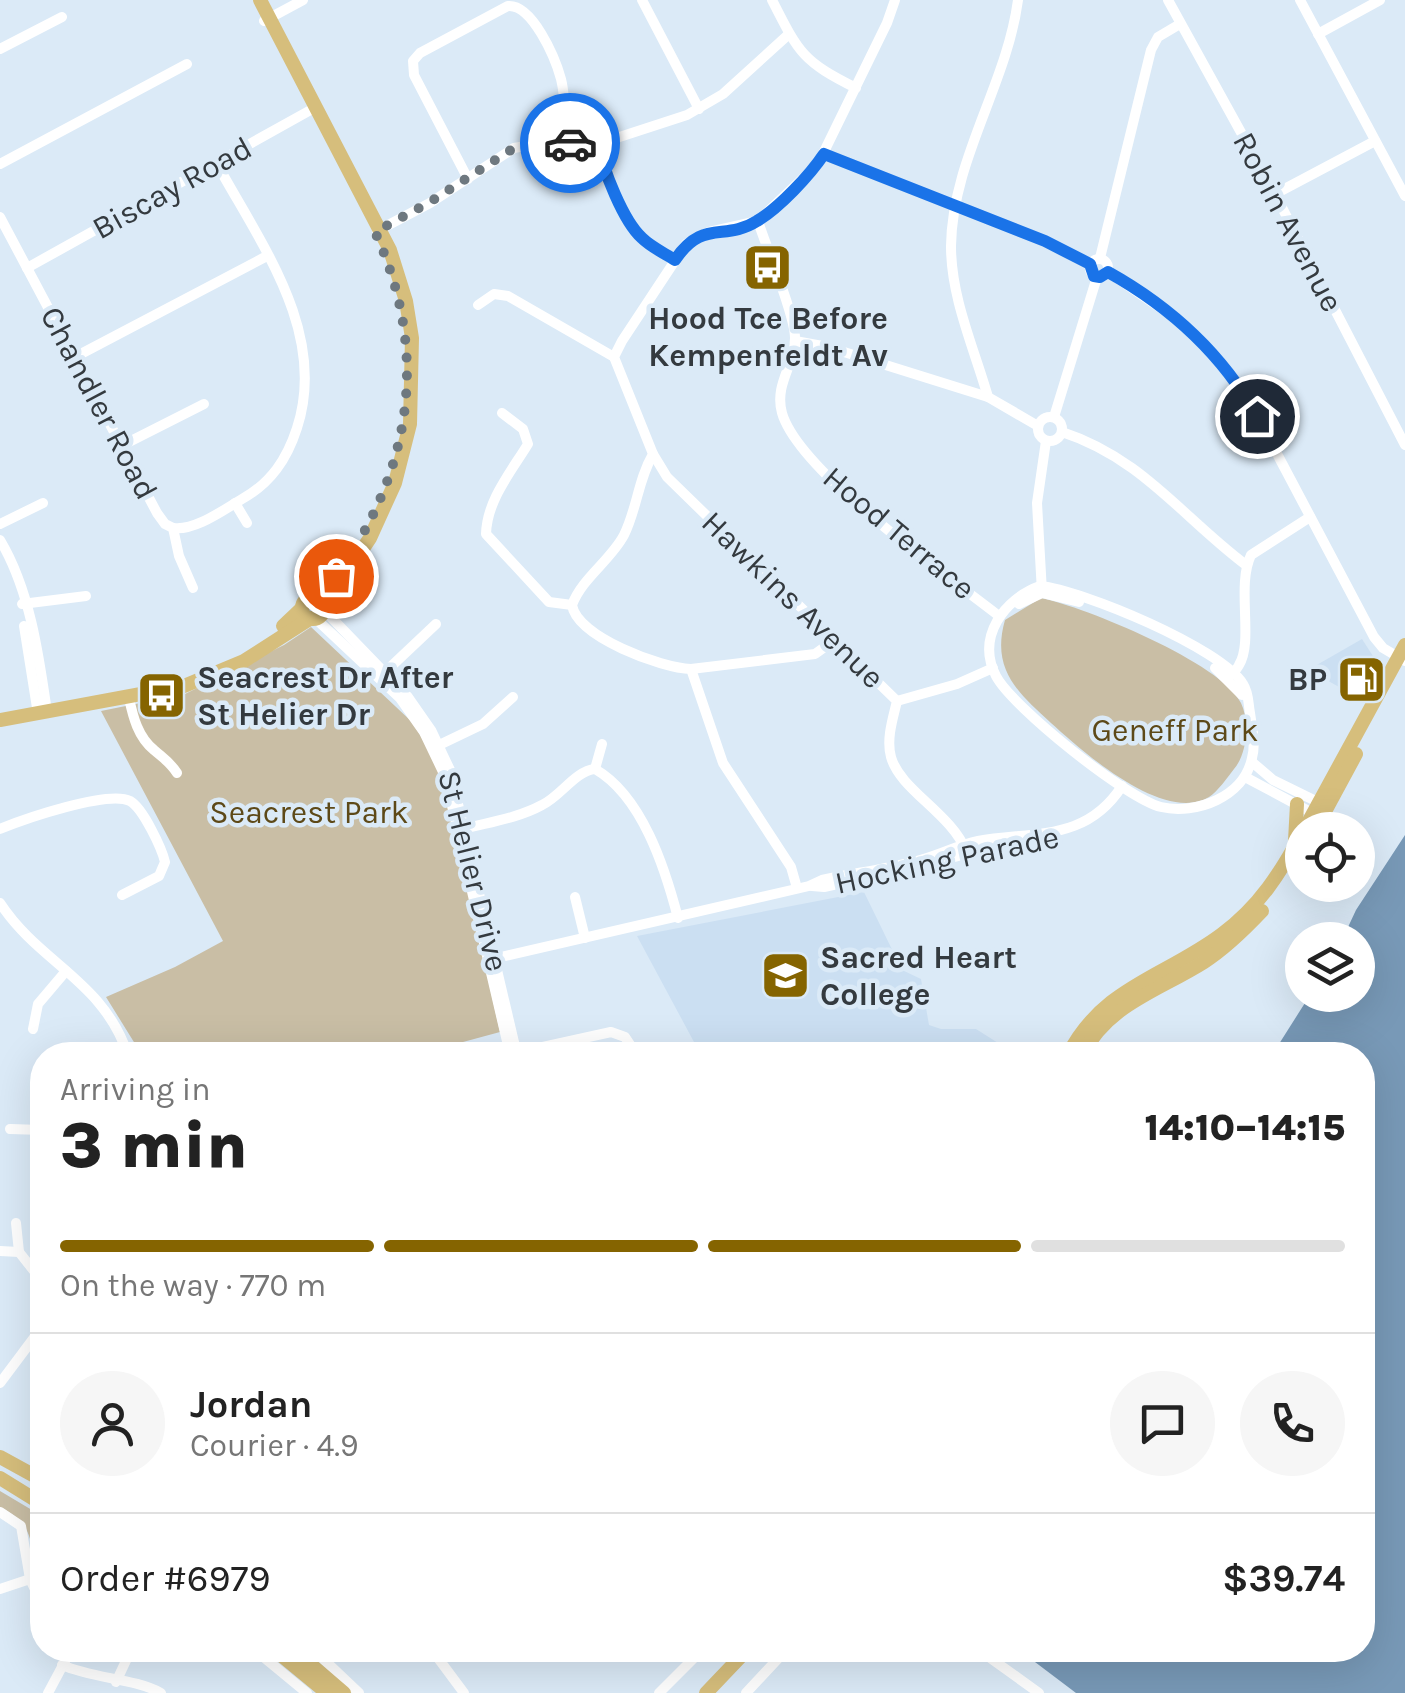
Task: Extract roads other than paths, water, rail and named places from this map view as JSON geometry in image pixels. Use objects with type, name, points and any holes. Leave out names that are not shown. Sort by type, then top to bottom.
[{"type":"main road","points":[[0,717],[129,698],[206,678],[256,654],[315,610],[370,538],[388,501],[410,424],[414,362],[410,320],[398,271],[256,0]]},
{"type":"main road","points":[[42,710],[159,686],[206,672],[315,610]]},
{"type":"main road","points":[[1320,812],[1403,656]]},
{"type":"main road","points":[[1297,804],[1298,812]]},
{"type":"main road","points":[[1078,1042],[1108,1002],[1205,946],[1243,917],[1285,865]]},
{"type":"main road","points":[[1090,1042],[1121,1008],[1203,963],[1237,937],[1276,892],[1285,873]]},
{"type":"main road","points":[[0,1457],[30,1473]]},
{"type":"main road","points":[[0,1478],[30,1497]]},
{"type":"main road","points":[[290,1662],[327,1693]]},
{"type":"main road","points":[[308,1662],[344,1693]]},
{"type":"main road","points":[[706,1693],[736,1662]]},
{"type":"main road","points":[[715,1693],[744,1662]]},
{"type":"street","points":[[266,19],[303,0]]},
{"type":"street","points":[[642,0],[698,109]]},
{"type":"street","points":[[772,0],[789,34],[810,63],[856,88]]},
{"type":"street","points":[[478,304],[494,294],[508,296],[614,357],[686,244],[700,236],[758,221],[811,172],[856,88],[894,0]]},
{"type":"street","points":[[988,397],[959,303],[951,251],[954,206],[1014,34],[1018,0]]},
{"type":"street","name":"Robin Avenue","points":[[1168,0],[1275,194],[1405,446]]},
{"type":"street","points":[[1300,0],[1405,196]]},
{"type":"street","points":[[1318,34],[1380,0]]},
{"type":"street","points":[[468,180],[414,75],[414,62],[420,53],[508,6],[518,6],[530,15],[558,70],[566,143]]},
{"type":"street","points":[[0,49],[62,17]]},
{"type":"street","points":[[1180,24],[1158,38],[1151,50],[1090,272],[1102,274],[1175,318],[1221,364],[1246,396],[1374,637],[1403,656]]},
{"type":"street","points":[[378,231],[468,180],[514,148],[598,144],[698,109],[723,94],[789,34]]},
{"type":"street","points":[[0,164],[187,64]]},
{"type":"street","name":"Biscay Road","points":[[27,268],[313,109]]},
{"type":"street","points":[[1275,194],[1375,140]]},
{"type":"street","points":[[598,144],[600,157],[633,227],[647,242],[675,260]]},
{"type":"street","points":[[824,154],[1107,263],[1054,417]]},
{"type":"street","points":[[172,528],[187,528],[236,502],[278,470],[303,408],[300,331],[291,302],[218,164]]},
{"type":"street","name":"Chandler Road","points":[[0,217],[157,513],[172,528],[193,588]]},
{"type":"street","points":[[758,221],[795,342],[828,348],[988,397],[1038,426]]},
{"type":"street","points":[[75,357],[268,256]]},
{"type":"street","name":"Hood Terrace","points":[[795,342],[782,378],[780,398],[784,419],[798,442],[869,514],[1002,614]]},
{"type":"street","name":"Hawkins Avenue","points":[[614,357],[652,454],[667,477],[896,701],[890,733],[893,762],[952,825],[965,848]]},
{"type":"street","points":[[122,446],[204,404]]},
{"type":"street","points":[[502,413],[523,429],[528,444],[505,478],[488,517],[486,534],[549,602],[573,609],[582,623],[655,663],[691,668],[815,654],[833,641]]},
{"type":"street","points":[[1054,417],[1062,432],[1057,439],[1046,441],[1038,426],[1042,419],[1054,417]]},
{"type":"street","points":[[1062,432],[1087,440],[1132,466],[1246,565]]},
{"type":"street","points":[[1041,590],[1037,503],[1046,441]]},
{"type":"street","points":[[573,609],[622,539],[640,478],[652,454]]},
{"type":"street","points":[[236,502],[247,523]]},
{"type":"street","points":[[0,524],[43,503]]},
{"type":"street","points":[[1230,675],[1239,666],[1244,652],[1246,565],[1251,554],[1310,517]]},
{"type":"street","points":[[0,540],[11,560],[22,604],[42,710]]},
{"type":"street","points":[[0,554],[22,604]]},
{"type":"street","points":[[1041,590],[1076,594],[1149,623],[1245,687],[1254,737],[1252,762],[1245,777],[1220,798],[1189,810],[1154,806],[1125,789],[1055,735],[995,674],[991,636],[1002,614],[1041,590]]},
{"type":"street","points":[[22,604],[86,596]]},
{"type":"street","name":"St Helier Drive","points":[[315,610],[420,713],[436,746],[462,829],[510,1042]]},
{"type":"street","points":[[383,675],[436,624]]},
{"type":"street","points":[[691,668],[723,764],[803,887]]},
{"type":"street","points":[[896,701],[995,674]]},
{"type":"street","points":[[436,746],[491,718],[513,697]]},
{"type":"street","points":[[129,698],[144,740],[177,773]]},
{"type":"street","points":[[595,769],[602,744]]},
{"type":"street","points":[[1252,762],[1271,784],[1315,812]]},
{"type":"street","points":[[462,829],[538,808],[585,771],[595,769],[605,774],[624,796],[660,856],[678,918]]},
{"type":"street","points":[[1245,777],[1271,784],[1316,812]]},
{"type":"street","name":"Hocking Parade","points":[[491,959],[803,887],[904,870],[965,848],[1039,836],[1076,826],[1125,789]]},
{"type":"street","points":[[0,829],[51,810],[117,800],[131,802],[140,809],[166,862],[159,876],[122,895]]},
{"type":"street","points":[[575,897],[585,938]]},
{"type":"street","points":[[2,911],[104,1006],[122,1042]]},
{"type":"street","points":[[33,1030],[38,1004],[66,971]]},
{"type":"street","points":[[567,1042],[612,1032],[628,1042]]},
{"type":"street","points":[[10,1129],[30,1130]]},
{"type":"street","points":[[16,1223],[20,1252],[30,1265]]},
{"type":"street","points":[[0,1251],[20,1252]]},
{"type":"street","points":[[0,1382],[30,1343]]},
{"type":"street","points":[[0,1512],[21,1526],[30,1579],[0,1589]]},
{"type":"street","points":[[48,1693],[63,1662]]},
{"type":"street","points":[[78,1662],[116,1682],[155,1692]]},
{"type":"street","points":[[116,1682],[125,1662]]},
{"type":"street","points":[[269,1662],[307,1693]]},
{"type":"street","points":[[326,1662],[359,1693]]},
{"type":"street","points":[[441,1662],[463,1693]]},
{"type":"street","points":[[659,1693],[690,1662]]},
{"type":"street","points":[[746,1693],[775,1662]]},
{"type":"street","points":[[996,1662],[1039,1693]]},
{"type":"place","name":"Hood Tce Before Kempenfeldt Av","points":[[768,268]]},
{"type":"place","name":"BP","points":[[1362,679]]},
{"type":"place","name":"Seacrest Dr After St Helier Dr","points":[[162,695]]},
{"type":"place","name":"Sacred Heart College","points":[[785,975]]},
{"type":"park label","name":"Geneff Park","points":[[1175,730]]},
{"type":"park label","name":"Seacrest Park","points":[[309,812]]}]
